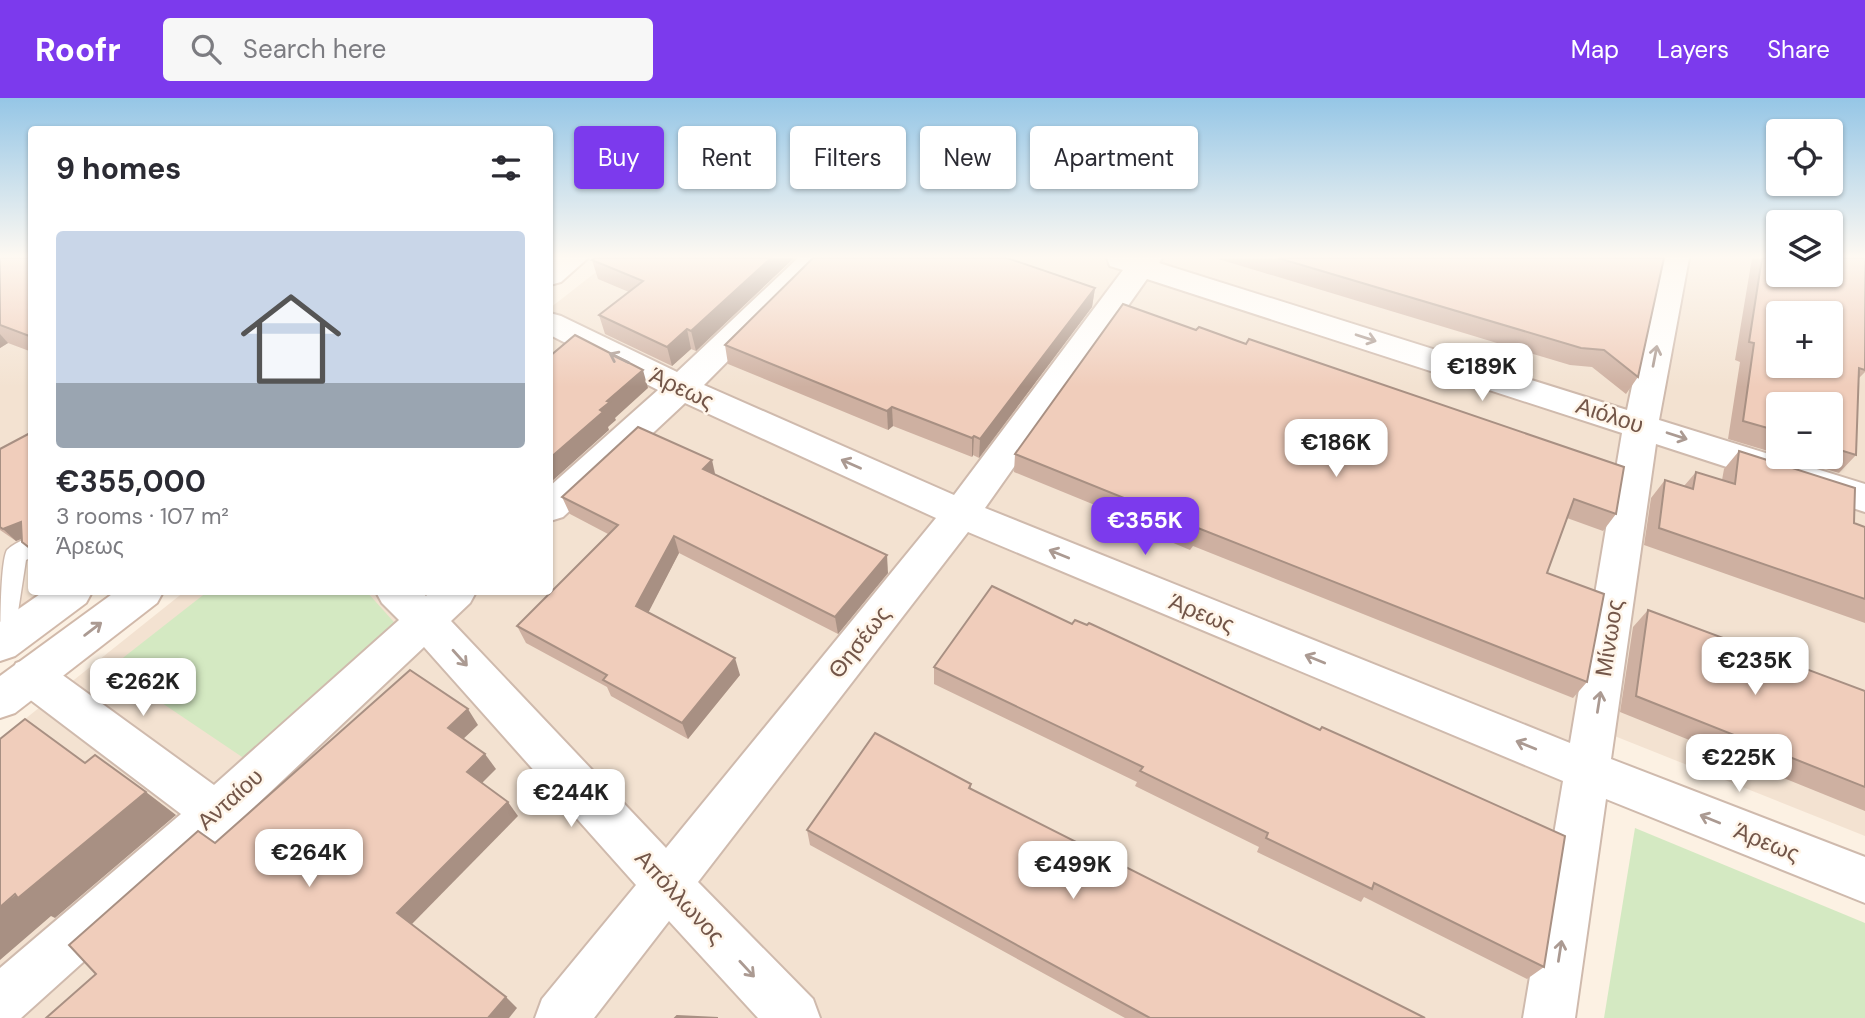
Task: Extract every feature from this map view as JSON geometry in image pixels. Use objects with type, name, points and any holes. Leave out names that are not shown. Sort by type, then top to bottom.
[{"type":"street","points":[[553,504],[681,388],[771,301]]},
{"type":"street","name":"Θησέως","points":[[561,1018],[961,514],[1107,301]]},
{"type":"street","name":"Αιόλου","points":[[1257,301],[1865,498]]},
{"type":"street","name":"Μίνωος","points":[[1549,1018],[1641,425],[1666,301]]},
{"type":"street","name":"Άρεως","points":[[553,324],[681,388],[961,514],[1589,771],[1865,880]]},
{"type":"street","points":[[1,644],[68,595]]},
{"type":"street","points":[[139,595],[16,688],[216,813]]},
{"type":"street","name":"Απόλλωνος","points":[[425,601],[667,884],[794,1018]]},
{"type":"street","name":"Ανταίου","points":[[0,1002],[216,813],[425,601]]},
{"type":"lane","points":[[1,644],[15,556],[28,548]]},
{"type":"shaded area","points":[[0,301],[28,301],[28,595],[43,595],[0,625]]},
{"type":"shaded area","points":[[559,301],[1865,301],[1865,836],[1592,727],[1536,1018],[0,1018],[0,739],[180,595],[553,595],[553,306]]},
{"type":"green space","points":[[203,595],[370,595],[401,630],[251,763],[110,668]]},
{"type":"green space","points":[[1635,828],[1865,923],[1865,1018],[1604,1018]]},
{"type":"building","points":[[0,301],[28,301],[28,336],[0,325]]},
{"type":"building","points":[[617,301],[724,301],[691,331],[687,329],[667,347],[599,315]]},
{"type":"building","points":[[770,301],[1085,301],[980,439],[892,407],[887,411],[725,345]]},
{"type":"building","points":[[1423,301],[1655,301],[1638,377],[1604,350],[1581,348]]},
{"type":"building","points":[[1755,301],[1865,301],[1865,370],[1859,368],[1856,455],[1843,451],[1843,392],[1766,392],[1766,428],[1743,421],[1754,343],[1749,342]]},
{"type":"building","points":[[1123,304],[1196,330],[1199,327],[1246,344],[1249,339],[1624,467],[1616,514],[1574,499],[1547,573],[1604,594],[1587,682],[1198,528],[1195,533],[1137,509],[1139,504],[1015,454]]},
{"type":"building","points":[[575,335],[643,370],[607,401],[610,402],[600,410],[603,412],[553,455],[553,353]]},
{"type":"building","points":[[638,427],[712,460],[703,469],[887,555],[835,617],[674,536],[636,606],[735,658],[682,723],[603,680],[607,675],[517,626],[548,595],[553,595],[553,590],[618,525],[562,497]]},
{"type":"building","points":[[28,434],[28,547],[22,542],[21,522],[3,529],[0,527],[0,449]]},
{"type":"building","points":[[1739,451],[1766,460],[1766,469],[1795,469],[1855,488],[1854,523],[1865,527],[1865,599],[1659,528],[1665,480],[1693,489],[1696,472],[1735,484]]},
{"type":"building","points":[[992,586],[1072,624],[1075,620],[1087,625],[1089,623],[1320,730],[1322,727],[1565,836],[1544,967],[1374,883],[1372,889],[1266,838],[1268,833],[1140,771],[1143,767],[934,667]]},
{"type":"building","points":[[1648,610],[1865,691],[1865,787],[1636,696]]},
{"type":"building","points":[[410,670],[468,709],[448,728],[485,754],[467,772],[508,802],[397,913],[506,997],[488,1018],[46,1018],[96,974],[69,945],[198,831],[215,843]]},
{"type":"building","points":[[25,719],[85,763],[95,755],[146,792],[18,898],[15,894],[0,907],[0,739]]},
{"type":"building","points":[[875,733],[971,784],[969,788],[1425,1018],[1150,1018],[807,830]]},
{"type":"building","points":[[677,1016],[718,1018],[675,1018]]}]
